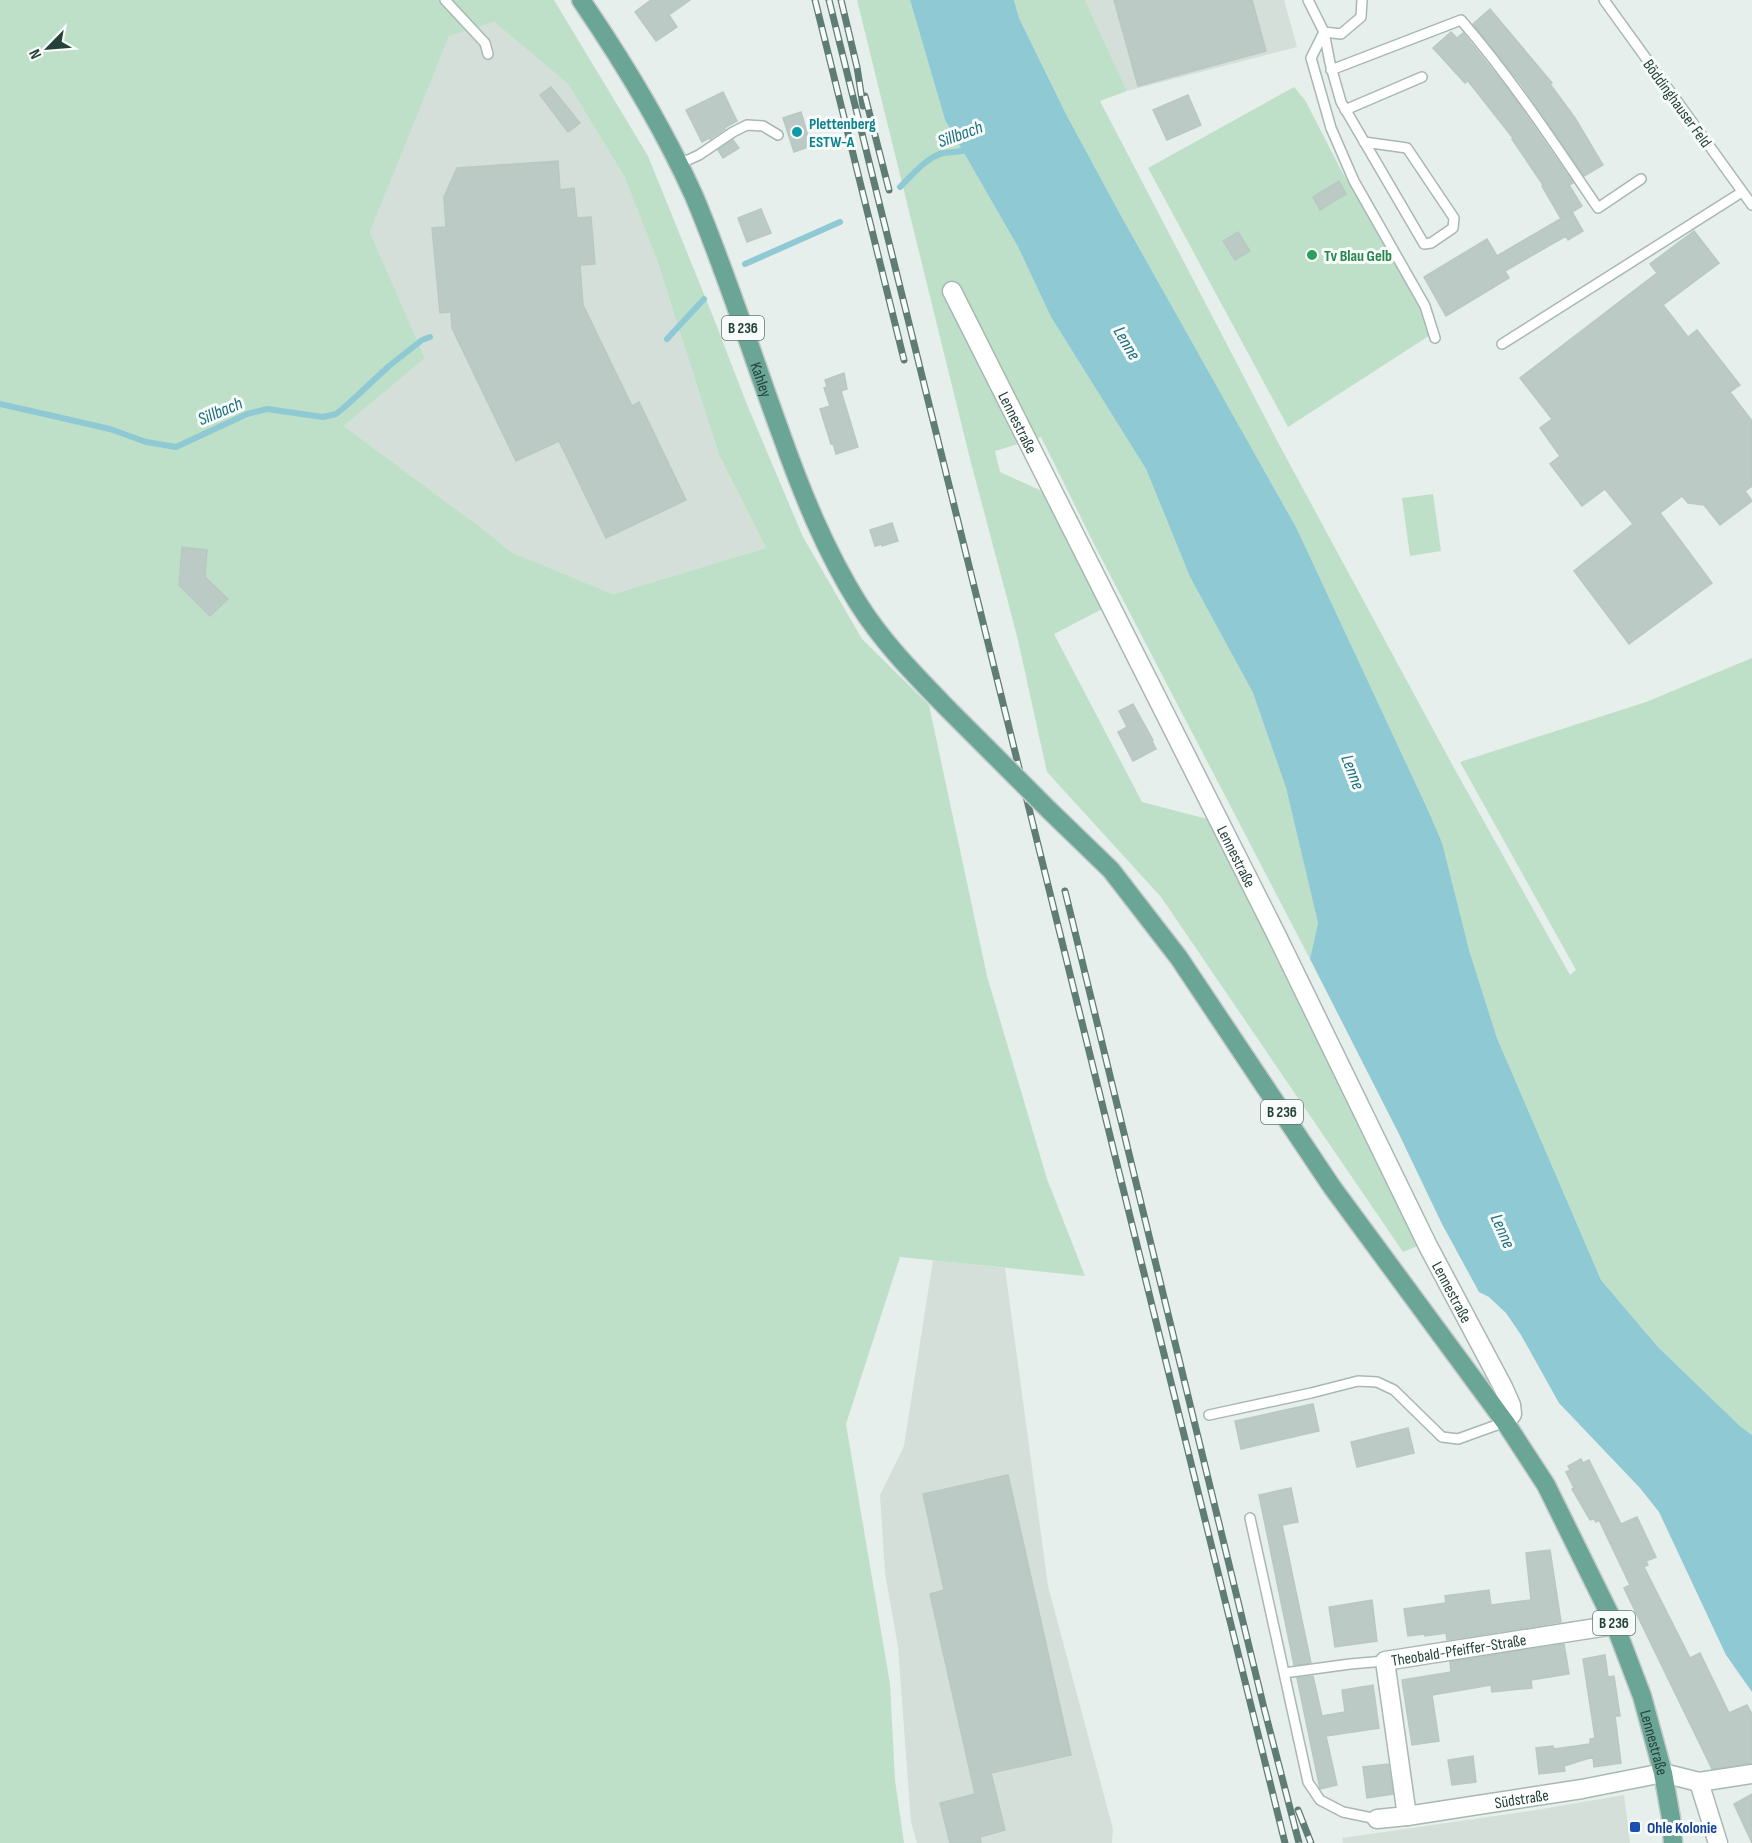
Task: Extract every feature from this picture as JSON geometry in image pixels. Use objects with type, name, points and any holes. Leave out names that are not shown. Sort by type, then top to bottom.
[{"type":"main road","name":"Kahley","points":[[581,0],[641,92],[679,164],[708,232],[802,493],[838,569],[859,605],[898,658],[1049,810]]},
{"type":"main road","name":"Lennestraße","points":[[1049,810],[1111,870],[1179,958],[1332,1187],[1505,1422],[1546,1485],[1615,1625],[1642,1696],[1663,1773],[1673,1843]]},
{"type":"street","name":"Lennestraße","points":[[952,291],[1277,936],[1428,1246],[1503,1387],[1511,1405],[1512,1414],[1505,1422]]},
{"type":"street","name":"Theobald-Pfeiffer-Straße","points":[[1407,1816],[1385,1661],[1615,1625]]},
{"type":"street","points":[[1663,1773],[1699,1782],[1752,1774]]},
{"type":"street","name":"Südstraße","points":[[1377,1819],[1582,1789],[1663,1773]]},
{"type":"street","points":[[1699,1782],[1718,1843]]},
{"type":"lane","points":[[444,0],[485,43],[488,54]]},
{"type":"lane","points":[[1308,0],[1324,32],[1331,70],[1341,102],[1345,110],[1424,244],[1431,243],[1453,228],[1454,219],[1407,148],[1364,142]]},
{"type":"lane","points":[[1324,32],[1341,34],[1361,17],[1362,0]]},
{"type":"lane","name":"Böddinghauser Feld","points":[[1604,0],[1752,205]]},
{"type":"lane","points":[[1331,70],[1461,20],[1528,104],[1598,208],[1641,179]]},
{"type":"lane","points":[[1324,32],[1311,58],[1331,128],[1354,181],[1425,306],[1435,338]]},
{"type":"lane","points":[[1345,110],[1422,77]]},
{"type":"lane","points":[[679,164],[699,155],[747,125],[763,126],[778,135]]},
{"type":"lane","points":[[1502,344],[1742,192]]},
{"type":"lane","points":[[1209,1416],[1311,1394],[1358,1381],[1377,1382],[1394,1390],[1442,1437],[1458,1439],[1505,1422]]},
{"type":"lane","points":[[1250,1518],[1308,1782],[1320,1800],[1343,1812],[1377,1819]]},
{"type":"lane","points":[[1284,1673],[1385,1661]]},
{"type":"shaded area","points":[[1085,0],[1284,0],[1297,47],[1127,91]]},
{"type":"shaded area","points":[[494,22],[568,84],[624,176],[657,260],[719,455],[766,548],[613,594],[511,552],[344,426],[425,358],[370,232],[449,35]]},
{"type":"shaded area","points":[[933,1260],[1005,1268],[1048,1586],[1113,1829],[1112,1843],[917,1843],[911,1822],[898,1647],[885,1573],[880,1495],[904,1446]]},
{"type":"shaded area","points":[[1624,1795],[1630,1843],[1343,1843],[1342,1838],[1530,1811]]},
{"type":"green space","points":[[0,0],[554,0],[648,156],[746,402],[803,537],[862,639],[929,705],[987,976],[1047,1179],[1085,1276],[900,1257],[846,1424],[890,1684],[895,1780],[904,1843],[0,1843]],"holes":[[[494,22],[568,84],[624,176],[657,260],[719,455],[766,548],[613,594],[511,552],[344,426],[425,358],[370,232],[449,36]]]},
{"type":"green space","points":[[857,0],[910,0],[945,120],[1018,247],[1051,317],[1146,469],[1190,577],[1253,693],[1286,788],[1318,923],[1310,959],[1095,546],[1041,437],[995,451],[1000,472],[1044,492],[1106,607],[1054,634],[1142,802],[1215,821],[1423,1244],[1403,1252],[1161,897],[1047,772],[1017,636],[970,459]]},
{"type":"green space","points":[[1014,0],[1085,0],[1127,91],[1100,101],[1281,448],[1454,768],[1570,975],[1576,970],[1460,762],[1646,702],[1752,658],[1752,1435],[1658,1347],[1601,1280],[1497,1038],[1427,808],[1297,529],[1066,114],[1019,18]]},
{"type":"green space","name":"Tv Blau Gelb","points":[[1294,87],[1305,100],[1341,170],[1438,330],[1288,427],[1148,168]]},
{"type":"green space","points":[[1433,494],[1441,551],[1410,556],[1402,498]]},
{"type":"water","name":"Lenne","points":[[910,0],[1014,0],[1019,18],[1066,114],[1297,529],[1427,808],[1442,843],[1469,950],[1497,1038],[1601,1280],[1658,1347],[1752,1435],[1752,1692],[1726,1655],[1659,1512],[1640,1488],[1559,1403],[1506,1313],[1489,1297],[1479,1292],[1442,1224],[1310,959],[1318,923],[1286,788],[1253,693],[1190,577],[1146,469],[1051,317],[1018,247],[945,120]]},
{"type":"building","points":[[651,0],[690,0],[669,15],[677,27],[656,41],[635,12]]},
{"type":"building","points":[[1114,0],[1252,0],[1266,51],[1138,86]]},
{"type":"building","points":[[1490,9],[1552,83],[1550,84],[1575,118],[1603,165],[1584,176],[1521,84],[1473,24]]},
{"type":"building","points":[[1451,32],[1457,38],[1463,33],[1510,92],[1573,183],[1569,185],[1582,206],[1561,219],[1543,185],[1513,138],[1468,81],[1465,83],[1433,48]]},
{"type":"building","points":[[551,87],[580,123],[568,132],[540,95]]},
{"type":"building","points":[[723,92],[737,121],[702,142],[686,110]]},
{"type":"building","points":[[1188,95],[1201,125],[1167,140],[1153,110]]},
{"type":"building","name":"Plettenberg ESTW-A","points":[[801,112],[811,146],[794,152],[783,118]]},
{"type":"building","points":[[733,140],[739,148],[723,158],[718,150]]},
{"type":"building","points":[[558,161],[560,190],[574,188],[577,218],[591,217],[595,264],[580,265],[583,305],[632,406],[639,402],[686,500],[606,538],[559,441],[516,461],[452,328],[451,312],[440,313],[432,228],[446,227],[444,197],[457,168]]},
{"type":"building","points":[[1339,181],[1346,194],[1320,210],[1313,197]]},
{"type":"building","points":[[761,209],[771,233],[747,242],[738,218]]},
{"type":"building","points":[[1572,212],[1583,231],[1568,240],[1566,236],[1505,271],[1509,278],[1446,316],[1424,277],[1487,239],[1497,256]]},
{"type":"building","points":[[1694,231],[1719,263],[1663,305],[1688,337],[1697,330],[1740,385],[1730,392],[1752,421],[1752,486],[1745,491],[1752,501],[1720,525],[1704,505],[1688,503],[1682,496],[1660,513],[1712,583],[1629,644],[1574,571],[1633,524],[1605,489],[1582,506],[1550,464],[1560,456],[1540,428],[1552,419],[1520,378],[1657,273],[1650,264]]},
{"type":"building","points":[[1238,232],[1250,251],[1235,260],[1223,241]]},
{"type":"building","points":[[844,373],[847,389],[841,391],[858,447],[836,454],[820,409],[830,406],[824,388],[827,387],[825,380]]},
{"type":"building","points":[[892,523],[898,541],[875,546],[870,530]]},
{"type":"building","points":[[182,547],[207,550],[205,577],[228,599],[210,616],[179,585]]},
{"type":"building","points":[[1133,704],[1156,749],[1133,761],[1118,732],[1127,727],[1119,711]]},
{"type":"building","points":[[1313,1404],[1319,1431],[1241,1449],[1235,1421]]},
{"type":"building","points":[[1408,1428],[1414,1453],[1357,1467],[1351,1442]]},
{"type":"building","points":[[1581,1459],[1583,1463],[1589,1460],[1621,1524],[1637,1517],[1656,1557],[1646,1561],[1648,1565],[1644,1567],[1690,1658],[1700,1653],[1729,1713],[1747,1705],[1752,1714],[1752,1763],[1712,1769],[1624,1588],[1630,1585],[1599,1520],[1596,1522],[1594,1519],[1590,1520],[1572,1489],[1574,1488],[1566,1472],[1570,1470],[1568,1466]]},
{"type":"building","points":[[1008,1475],[1071,1755],[991,1773],[1005,1830],[980,1837],[981,1843],[950,1843],[940,1803],[975,1794],[930,1594],[944,1590],[923,1494]]},
{"type":"building","points":[[1291,1488],[1298,1522],[1282,1525],[1311,1663],[1294,1665],[1259,1495]]},
{"type":"building","points":[[1550,1550],[1561,1622],[1447,1640],[1446,1633],[1408,1636],[1404,1609],[1446,1603],[1445,1596],[1489,1590],[1491,1605],[1531,1600],[1526,1553]]},
{"type":"building","points":[[1372,1600],[1377,1641],[1335,1647],[1329,1607]]},
{"type":"building","points":[[1564,1644],[1569,1674],[1531,1680],[1532,1688],[1492,1692],[1491,1685],[1432,1695],[1439,1741],[1412,1745],[1402,1680],[1451,1672],[1450,1662]]},
{"type":"building","points":[[1605,1655],[1608,1677],[1614,1676],[1620,1716],[1615,1716],[1621,1763],[1594,1767],[1593,1757],[1564,1766],[1565,1771],[1539,1774],[1536,1748],[1553,1746],[1554,1749],[1590,1744],[1590,1739],[1595,1738],[1583,1659]]},
{"type":"building","points":[[1313,1676],[1322,1716],[1345,1712],[1342,1690],[1373,1685],[1379,1728],[1326,1736],[1337,1785],[1320,1789],[1297,1678]]},
{"type":"building","points":[[1473,1756],[1476,1782],[1452,1785],[1448,1760]]},
{"type":"building","points":[[1388,1764],[1393,1794],[1367,1798],[1363,1767]]},
{"type":"building","points":[[1752,1794],[1752,1843],[1734,1804]]},
{"type":"waterway","name":"Sillbach","points":[[900,187],[931,158],[943,153],[968,149]]},
{"type":"waterway","name":"Sillbach","points":[[745,264],[840,222]]},
{"type":"waterway","name":"Sillbach","points":[[667,339],[704,299]]},
{"type":"waterway","name":"Sillbach","points":[[0,404],[110,429],[146,442],[176,447],[247,414],[267,409],[323,417],[336,414],[389,366],[422,340],[430,337]]},
{"type":"railway","points":[[815,0],[904,360]]},
{"type":"railway","points":[[829,0],[1285,1843]]},
{"type":"railway","points":[[841,0],[857,67],[863,106]]},
{"type":"railway","points":[[865,96],[889,190]]},
{"type":"railway","points":[[1065,891],[1299,1843]]},
{"type":"railway","points":[[1298,1810],[1311,1843]]},
{"type":"place","name":"Plettenberg ESTW-A","points":[[797,132]]},
{"type":"place","name":"Tv Blau Gelb","points":[[1312,255]]},
{"type":"place","name":"Ohle Kolonie","points":[[1635,1827]]}]
